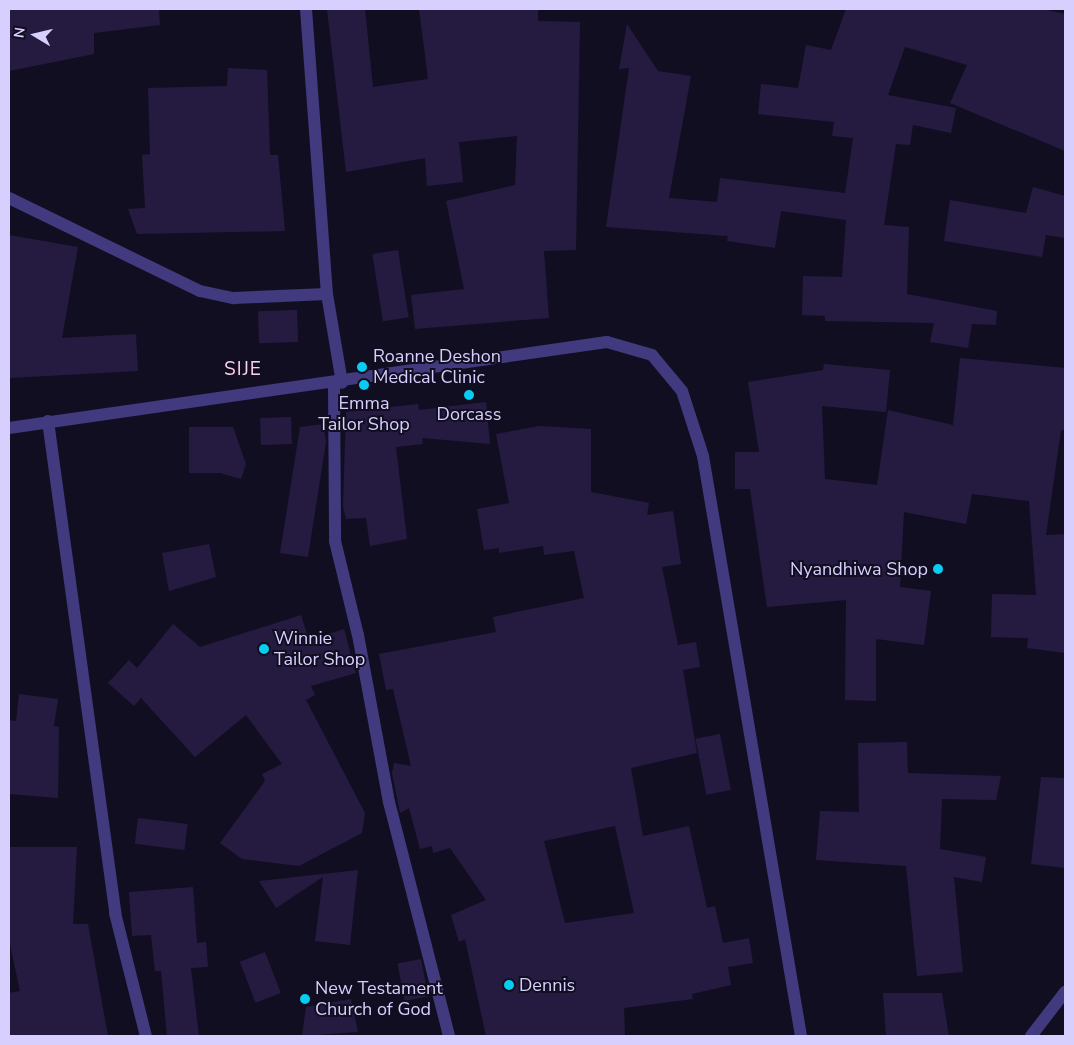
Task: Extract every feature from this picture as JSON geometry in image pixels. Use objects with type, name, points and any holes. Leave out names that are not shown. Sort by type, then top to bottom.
[{"type":"street","points":[[306,9],[327,294],[338,383],[335,541],[358,635],[389,802],[449,1036]]},
{"type":"street","points":[[9,198],[200,291],[234,298],[327,294]]},
{"type":"street","points":[[9,428],[48,421],[338,383],[607,342],[652,355],[682,391],[703,456],[801,1036]]},
{"type":"street","points":[[48,421],[115,914],[146,1036]]},
{"type":"street","points":[[1031,1036],[1065,992]]},
{"type":"building","points":[[9,9],[159,9],[160,25],[94,33],[94,54],[9,71]]},
{"type":"building","points":[[327,9],[365,9],[373,87],[428,79],[419,9],[538,9],[538,21],[580,22],[576,250],[544,251],[549,318],[415,329],[411,295],[464,289],[446,201],[515,185],[517,136],[459,142],[463,182],[427,186],[425,158],[346,172]]},
{"type":"building","points":[[846,9],[1042,9],[1065,14],[1065,151],[950,103],[967,65],[905,47],[888,95],[956,108],[951,133],[913,125],[910,145],[896,144],[884,225],[909,227],[907,294],[997,311],[996,325],[972,324],[968,348],[930,342],[934,323],[825,321],[825,316],[802,315],[803,276],[842,277],[846,220],[781,211],[775,248],[727,241],[728,236],[606,227],[629,68],[619,69],[627,24],[658,71],[691,76],[669,198],[717,202],[720,178],[845,193],[853,138],[832,136],[834,122],[758,114],[761,84],[798,88],[806,45],[831,50]]},
{"type":"building","points":[[228,68],[267,70],[270,155],[278,155],[285,231],[137,234],[128,209],[145,208],[142,155],[150,154],[148,88],[227,86]]},
{"type":"building","points":[[1033,187],[1065,196],[1065,238],[1046,235],[1042,257],[944,241],[950,200],[1026,213]]},
{"type":"building","points":[[9,235],[78,247],[62,338],[136,334],[138,371],[9,378]]},
{"type":"building","points":[[398,250],[409,317],[383,321],[372,254]]},
{"type":"building","points":[[297,310],[298,342],[259,343],[258,311]]},
{"type":"building","points":[[960,358],[1065,368],[1065,430],[1061,430],[1046,535],[1065,534],[1065,653],[1027,648],[1028,638],[991,637],[992,594],[1036,595],[1029,501],[972,494],[966,524],[904,512],[900,587],[931,591],[924,645],[876,639],[876,701],[845,700],[846,600],[767,607],[750,489],[735,489],[735,452],[759,452],[748,382],[823,370],[824,364],[890,370],[886,412],[822,406],[825,479],[877,485],[888,410],[953,425]]},
{"type":"building","points":[[486,402],[490,444],[422,438],[423,444],[396,447],[407,539],[370,546],[366,518],[346,519],[343,507],[346,412],[418,404],[419,410]]},
{"type":"building","points":[[291,417],[292,444],[261,445],[260,418]]},
{"type":"building","points":[[323,424],[326,442],[308,557],[280,553],[300,427]]},
{"type":"building","points":[[539,426],[591,429],[591,492],[649,503],[647,515],[673,511],[681,564],[662,567],[678,645],[696,642],[700,667],[683,670],[697,753],[631,768],[643,836],[689,826],[707,908],[715,906],[723,943],[749,938],[753,963],[728,967],[731,985],[692,994],[693,999],[624,1008],[625,1036],[486,1036],[465,939],[459,942],[451,915],[486,900],[450,848],[433,853],[432,846],[420,849],[409,808],[400,813],[392,773],[394,763],[411,766],[393,689],[386,690],[379,654],[496,632],[493,617],[584,598],[574,551],[544,555],[543,546],[499,553],[499,548],[484,550],[477,509],[509,503],[496,434]],"holes":[[[615,826],[634,913],[565,923],[544,841]]]},
{"type":"building","points":[[189,427],[233,427],[246,464],[241,479],[220,473],[189,473]]},
{"type":"building","points":[[209,544],[216,577],[169,591],[162,553]]},
{"type":"building","points":[[301,615],[309,640],[344,629],[356,673],[311,686],[315,695],[306,700],[365,813],[362,833],[299,866],[242,859],[220,843],[265,781],[262,774],[282,764],[246,715],[195,757],[141,698],[134,706],[108,683],[129,660],[137,668],[173,624],[200,647]]},
{"type":"building","points":[[19,694],[58,699],[54,726],[59,727],[58,798],[9,794],[9,720],[16,721]]},
{"type":"building","points":[[720,734],[731,790],[706,795],[695,739]]},
{"type":"building","points":[[907,742],[908,773],[1001,776],[996,800],[942,799],[940,849],[986,857],[982,882],[954,877],[963,972],[917,976],[906,866],[816,860],[820,811],[859,812],[858,743]]},
{"type":"building","points":[[1041,777],[1065,778],[1065,868],[1031,864]]},
{"type":"building","points":[[138,818],[188,824],[184,850],[135,844]]},
{"type":"building","points":[[9,847],[77,847],[73,924],[88,924],[108,1036],[9,1036],[9,993],[20,991],[9,940]]},
{"type":"building","points":[[358,870],[350,945],[315,941],[323,877],[276,908],[259,881]]},
{"type":"building","points":[[193,887],[197,943],[206,942],[208,967],[191,968],[199,1036],[167,1036],[161,971],[155,971],[151,935],[132,936],[129,892]]},
{"type":"building","points":[[265,952],[281,993],[256,1003],[240,962]]},
{"type":"building","points":[[421,959],[428,996],[405,1001],[397,964]]},
{"type":"building","points":[[883,993],[942,993],[949,1036],[886,1036]]},
{"type":"building","points":[[351,999],[358,1032],[302,1036],[306,1007]]},
{"type":"place","name":"Roanne Deshon Medical Clinic","points":[[362,367]]},
{"type":"place","name":"Emma Tailor Shop","points":[[364,385]]},
{"type":"place","name":"Dorcass","points":[[469,395]]},
{"type":"place","name":"Nyandhiwa Shop","points":[[938,569]]},
{"type":"place","name":"Winnie Tailor Shop","points":[[264,649]]},
{"type":"place","name":"Dennis","points":[[509,985]]},
{"type":"place","name":"New Testament Church of God","points":[[305,999]]},
{"type":"district","name":"SIJE","points":[[243,370]]}]
